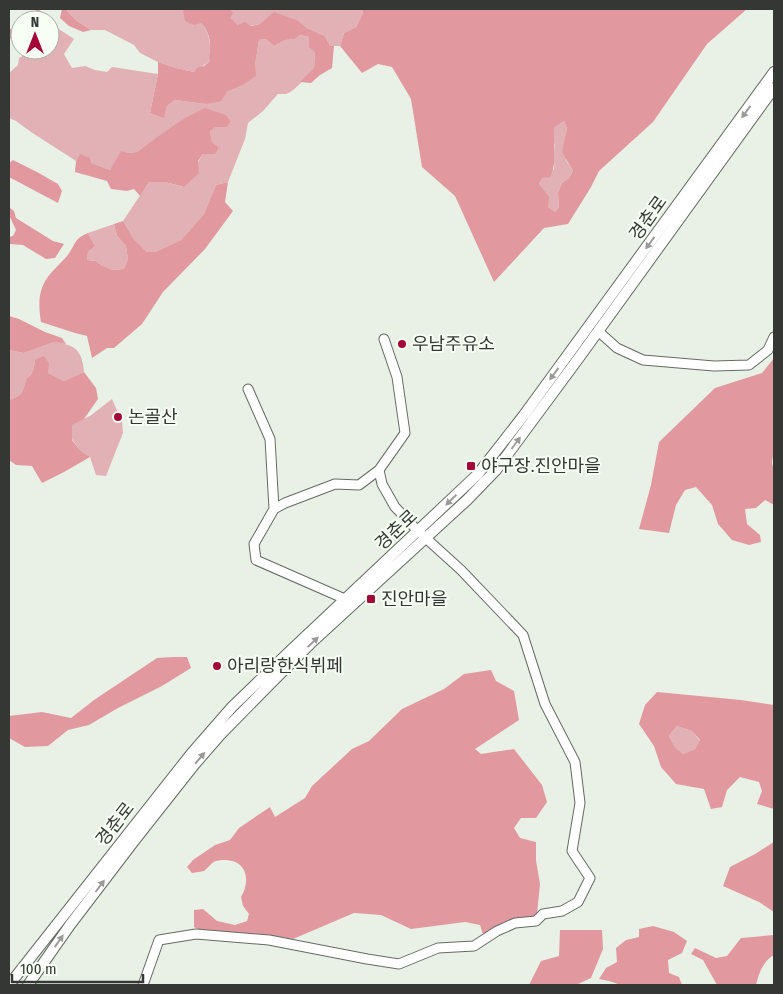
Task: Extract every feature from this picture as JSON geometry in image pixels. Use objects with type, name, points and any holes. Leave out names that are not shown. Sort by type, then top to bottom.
[{"type":"street","name":"경춘로","points":[[28,985],[70,925],[134,841],[220,735],[422,534],[478,474],[524,415],[774,72]]},
{"type":"street","name":"경춘로","points":[[9,985],[191,754],[232,707],[345,599],[422,534],[467,500],[496,470],[774,88]]},
{"type":"street","points":[[598,331],[617,348],[643,360],[714,366],[749,365],[768,350],[774,337]]},
{"type":"street","points":[[345,599],[256,560],[254,544],[274,509],[335,484],[358,484],[379,470],[405,433],[398,377],[384,339]]},
{"type":"street","points":[[248,389],[270,439],[274,509]]},
{"type":"street","points":[[143,985],[159,940],[196,934],[268,940],[399,964],[438,948],[474,946],[497,931],[515,923],[536,921],[543,914],[562,911],[578,902],[590,878],[572,851],[580,803],[575,762],[545,704],[523,636],[461,570],[395,507],[382,484],[379,470]]},
{"type":"shaded area","points":[[62,9],[69,9],[67,11],[77,21],[91,30],[83,32],[69,26],[60,18]]},
{"type":"shaded area","points":[[69,9],[183,9],[205,28],[209,38],[210,61],[194,72],[158,62],[140,53],[134,45],[105,30],[91,30],[77,21],[67,11]]},
{"type":"shaded area","points":[[183,9],[230,9],[233,13],[230,18],[238,25],[245,22],[251,26],[260,24],[274,12],[299,21],[307,28],[325,36],[330,46],[334,46],[332,68],[311,83],[300,82],[314,68],[315,52],[309,47],[309,37],[300,35],[295,39],[285,40],[274,46],[266,39],[259,40],[255,65],[256,76],[241,86],[227,92],[221,101],[206,104],[175,100],[167,106],[164,118],[150,113],[158,74],[158,62],[194,72],[198,67],[204,66],[210,61],[210,41],[207,31],[201,23],[194,25],[185,21]]},
{"type":"shaded area","points":[[230,9],[362,9],[363,13],[356,27],[344,33],[340,46],[330,46],[325,36],[307,28],[299,21],[250,26],[238,25],[229,18],[232,13]]},
{"type":"shaded area","points":[[362,9],[747,9],[707,44],[653,122],[599,171],[568,224],[544,228],[494,282],[455,196],[422,167],[411,99],[392,67],[378,64],[362,73],[340,46],[344,33],[356,27],[363,13]],"holes":[[[564,121],[567,129],[562,152],[573,171],[569,178],[562,183],[558,193],[559,207],[555,212],[548,207],[549,197],[539,184],[542,178],[550,177],[552,171],[555,159],[554,128]]]},
{"type":"shaded area","points":[[60,30],[74,39],[64,54],[72,68],[85,66],[107,72],[112,67],[158,74],[150,113],[164,117],[167,106],[175,100],[206,104],[241,86],[255,65],[259,40],[266,39],[274,46],[285,40],[295,39],[300,35],[309,37],[315,52],[314,68],[294,90],[286,94],[278,94],[263,111],[248,123],[245,139],[228,182],[216,185],[204,214],[181,240],[155,252],[147,252],[134,239],[123,221],[149,182],[165,182],[183,187],[203,154],[219,147],[212,142],[210,132],[215,127],[226,126],[231,122],[167,131],[137,152],[127,153],[110,170],[90,163],[80,154],[76,161],[9,118],[9,73],[18,65],[19,60],[60,60]]},
{"type":"shaded area","points":[[205,108],[226,115],[231,122],[226,127],[215,127],[210,132],[212,142],[219,147],[215,154],[203,154],[198,161],[199,173],[184,187],[165,182],[149,182],[140,196],[134,189],[127,191],[111,189],[107,181],[75,172],[76,161],[80,154],[90,158],[91,163],[110,170],[121,151],[127,153],[137,152],[185,118]]},
{"type":"shaded area","points":[[564,121],[567,129],[566,160],[573,171],[569,178],[562,183],[558,193],[559,207],[555,212],[548,207],[543,190],[539,185],[541,178],[554,169],[554,128]]},
{"type":"shaded area","points":[[13,160],[58,184],[62,191],[58,203],[9,177],[9,163]]},
{"type":"shaded area","points":[[228,182],[225,202],[233,211],[205,249],[163,292],[142,324],[114,348],[107,348],[92,358],[87,336],[41,322],[39,302],[41,290],[51,273],[80,238],[88,233],[95,246],[88,252],[87,260],[96,261],[113,270],[124,269],[128,259],[126,246],[117,236],[114,224],[123,221],[134,239],[147,252],[155,252],[181,240],[204,214],[216,185]]},
{"type":"shaded area","points":[[9,207],[14,211],[16,218],[53,241],[64,244],[55,258],[46,259],[23,245],[9,244],[9,237],[13,236],[16,230],[9,217]]},
{"type":"shaded area","points":[[114,224],[117,236],[126,246],[128,259],[124,269],[113,270],[96,261],[87,260],[88,252],[95,246],[88,233]]},
{"type":"shaded area","points":[[9,316],[62,338],[66,344],[54,342],[24,353],[9,350]]},
{"type":"shaded area","points":[[54,342],[76,349],[81,358],[84,372],[64,381],[48,373],[35,360],[33,371],[26,379],[21,393],[9,400],[9,350],[24,353]]},
{"type":"shaded area","points":[[44,356],[49,363],[48,373],[64,381],[84,372],[96,388],[98,399],[84,419],[72,425],[72,440],[80,450],[90,457],[42,483],[32,466],[16,465],[9,460],[9,400],[21,393],[26,379],[33,371],[35,360]]},
{"type":"shaded area","points":[[774,358],[774,447],[772,463],[774,471],[774,505],[765,500],[756,508],[745,509],[747,524],[760,535],[761,542],[749,545],[732,540],[718,524],[712,505],[696,487],[685,490],[676,505],[669,533],[639,529],[651,485],[659,442],[715,388],[762,373]]},
{"type":"shaded area","points":[[112,399],[122,422],[123,433],[106,476],[96,475],[90,457],[80,450],[72,439],[72,424],[90,416]]},
{"type":"shaded area","points":[[187,657],[191,668],[162,686],[89,725],[68,730],[48,746],[25,747],[9,738],[9,716],[42,712],[71,718],[94,700],[157,658]]},
{"type":"shaded area","points":[[491,670],[496,681],[514,691],[519,720],[475,749],[481,754],[514,749],[542,785],[547,802],[536,818],[521,818],[514,828],[520,838],[536,842],[536,860],[540,884],[537,914],[527,919],[507,922],[484,937],[480,925],[465,922],[411,929],[381,915],[354,913],[293,939],[259,934],[204,932],[194,927],[194,910],[203,909],[217,921],[235,925],[247,921],[249,914],[243,906],[241,897],[246,884],[245,872],[238,863],[219,860],[204,871],[192,873],[187,867],[193,860],[215,845],[230,840],[239,828],[270,807],[275,817],[305,798],[312,786],[352,749],[369,741],[402,709],[444,689],[464,674]]},
{"type":"shaded area","points":[[657,692],[774,705],[774,809],[757,804],[762,791],[759,782],[740,777],[727,790],[722,807],[711,809],[704,789],[676,784],[661,767],[654,746],[639,724],[645,705]],"holes":[[[677,726],[692,731],[700,740],[695,749],[683,754],[675,747],[669,736]]]},
{"type":"shaded area","points":[[677,726],[692,731],[700,741],[695,749],[683,754],[675,747],[669,736]]},
{"type":"shaded area","points":[[774,842],[774,912],[759,902],[723,886],[730,867]]},
{"type":"shaded area","points":[[653,926],[674,932],[687,941],[682,953],[668,960],[669,973],[679,977],[682,985],[621,985],[599,979],[606,968],[617,962],[616,948],[626,940],[639,937],[639,929]]},
{"type":"shaded area","points":[[560,930],[602,930],[603,949],[591,978],[576,985],[529,985],[541,961],[559,956]]},
{"type":"shaded area","points":[[774,935],[774,955],[764,964],[756,985],[717,985],[703,960],[691,954],[695,948],[716,958],[727,956],[741,938]]},
{"type":"place","name":"우남주유소","points":[[402,344]]},
{"type":"place","name":"논골산","points":[[118,417]]},
{"type":"place","name":"야구장.진안마을","points":[[471,466]]},
{"type":"place","name":"진안마을","points":[[371,599]]},
{"type":"place","name":"아리랑한식뷔페","points":[[217,666]]}]
